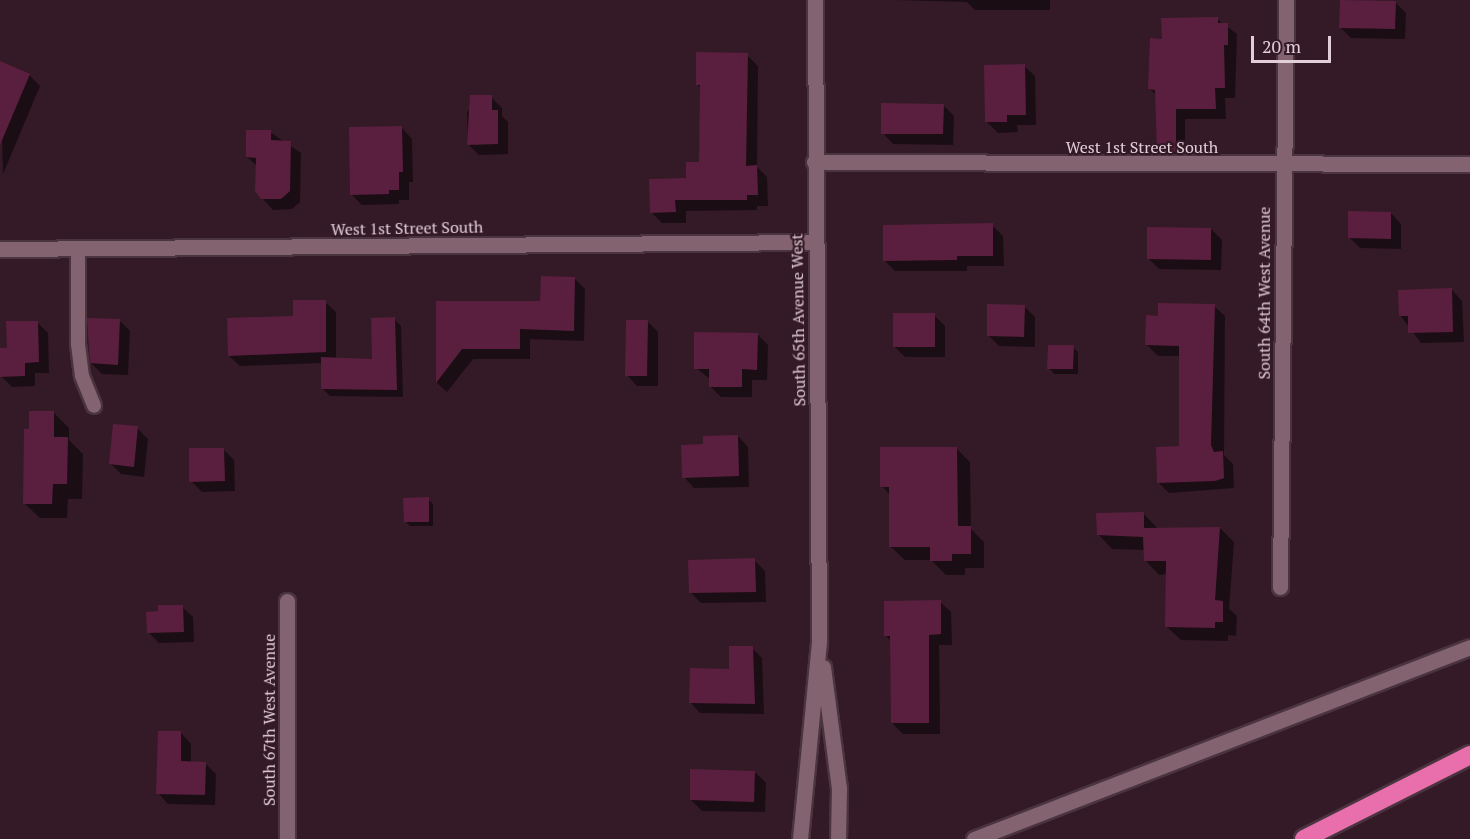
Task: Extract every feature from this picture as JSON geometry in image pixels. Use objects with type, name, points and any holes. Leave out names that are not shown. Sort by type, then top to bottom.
[{"type":"highway","points":[[1304,839],[1470,755]]},
{"type":"street","name":"South 65th Avenue West","points":[[800,839],[819,640],[814,162],[815,0]]},
{"type":"street","name":"South 64th West Avenue","points":[[1280,587],[1286,0]]},
{"type":"street","name":"West 1st Street South","points":[[814,162],[1283,166],[1470,164]]},
{"type":"street","name":"West 1st Street South","points":[[0,249],[815,242]]},
{"type":"street","name":"South 67th West Avenue","points":[[287,839],[288,602]]},
{"type":"street","name":"South 65th Avenue West","points":[[819,640],[839,788],[838,839]]},
{"type":"street","points":[[974,839],[1470,647]]},
{"type":"lane","points":[[78,249],[78,344],[82,376],[94,406]]},
{"type":"building","points":[[1340,0],[1396,1],[1395,29],[1339,28]]},
{"type":"building","points":[[1218,17],[1218,23],[1228,23],[1228,45],[1224,45],[1225,88],[1215,88],[1216,109],[1176,109],[1176,152],[1157,152],[1155,90],[1148,89],[1150,38],[1162,39],[1161,18]]},
{"type":"building","points":[[696,52],[748,53],[746,166],[757,165],[758,195],[747,195],[747,200],[675,200],[676,212],[650,213],[649,179],[686,178],[686,162],[699,162],[700,85],[696,85]]},
{"type":"building","points":[[0,61],[30,74],[0,145]]},
{"type":"building","points":[[1025,64],[1026,115],[1007,115],[1007,122],[985,122],[984,65]]},
{"type":"building","points":[[470,95],[492,95],[492,110],[498,110],[498,144],[467,145]]},
{"type":"building","points":[[881,103],[944,104],[943,134],[881,134]]},
{"type":"building","points":[[402,126],[403,172],[399,172],[399,190],[389,190],[389,194],[350,195],[349,127]]},
{"type":"building","points":[[246,130],[271,130],[271,140],[291,141],[290,191],[281,199],[261,199],[255,191],[256,158],[246,157]]},
{"type":"building","points":[[1348,211],[1391,212],[1391,239],[1348,238]]},
{"type":"building","points":[[993,223],[993,256],[957,256],[957,260],[883,261],[883,225]]},
{"type":"building","points":[[1147,227],[1211,228],[1211,260],[1147,259]]},
{"type":"building","points":[[541,276],[575,277],[574,331],[520,329],[520,349],[462,349],[436,383],[436,301],[540,301]]},
{"type":"building","points":[[1452,288],[1453,332],[1408,333],[1408,316],[1399,316],[1398,290]]},
{"type":"building","points":[[293,300],[326,300],[326,352],[228,356],[227,318],[293,316]]},
{"type":"building","points":[[1158,303],[1215,304],[1211,445],[1214,452],[1223,451],[1224,478],[1215,481],[1157,483],[1156,447],[1179,446],[1179,346],[1145,345],[1146,315],[1158,316]]},
{"type":"building","points":[[987,304],[1025,305],[1024,337],[987,336]]},
{"type":"building","points":[[893,313],[935,313],[935,347],[893,347]]},
{"type":"building","points":[[395,317],[397,390],[321,389],[321,357],[372,359],[371,318]]},
{"type":"building","points":[[87,318],[120,319],[118,365],[90,363]]},
{"type":"building","points":[[626,320],[648,320],[647,376],[625,376]]},
{"type":"building","points":[[6,321],[38,321],[39,362],[25,363],[25,376],[0,377],[0,348],[7,348]]},
{"type":"building","points":[[694,332],[758,333],[757,370],[742,369],[742,387],[709,387],[709,369],[694,369]]},
{"type":"building","points":[[1048,345],[1074,345],[1073,369],[1047,369]]},
{"type":"building","points":[[29,411],[54,411],[54,437],[68,437],[67,484],[53,484],[52,504],[23,504],[24,429],[29,429]]},
{"type":"building","points":[[113,424],[138,426],[134,467],[109,464]]},
{"type":"building","points":[[738,435],[739,476],[682,478],[681,445],[703,444],[703,436]]},
{"type":"building","points":[[880,447],[957,447],[958,526],[971,526],[971,554],[952,554],[952,561],[930,561],[930,547],[889,547],[889,487],[880,487]]},
{"type":"building","points":[[189,448],[224,448],[225,481],[189,482]]},
{"type":"building","points":[[429,497],[429,522],[404,522],[403,498]]},
{"type":"building","points":[[1144,512],[1144,528],[1220,527],[1215,600],[1223,601],[1223,622],[1215,622],[1215,628],[1165,627],[1166,561],[1144,561],[1143,537],[1097,535],[1096,513]]},
{"type":"building","points":[[755,558],[756,592],[689,593],[688,560]]},
{"type":"building","points":[[941,600],[941,634],[929,635],[929,723],[891,723],[890,636],[884,636],[884,601]]},
{"type":"building","points":[[158,605],[183,605],[184,632],[147,633],[146,612],[158,611]]},
{"type":"building","points":[[729,646],[753,646],[755,704],[689,703],[690,668],[729,669]]},
{"type":"building","points":[[158,731],[181,731],[181,761],[206,762],[205,795],[156,794]]},
{"type":"building","points":[[690,769],[755,771],[754,802],[690,800]]}]
